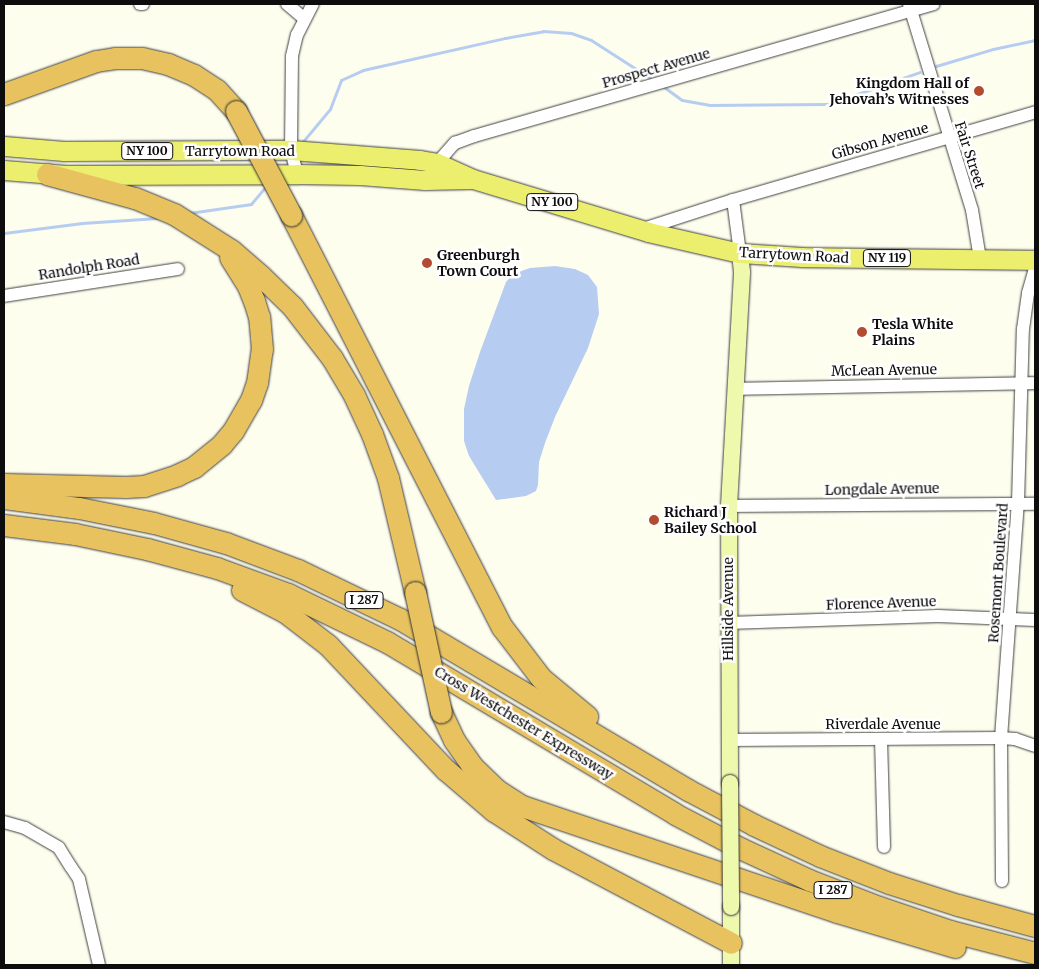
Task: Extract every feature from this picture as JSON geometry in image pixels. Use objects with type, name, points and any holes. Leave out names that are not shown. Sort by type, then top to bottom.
[{"type":"highway","points":[[4,94],[88,63],[115,58],[132,58],[168,64],[194,75],[217,90],[236,111],[291,215],[481,589],[510,639],[526,660],[557,693],[688,790]]},
{"type":"highway","points":[[46,174],[135,198],[186,221],[231,250],[278,291],[306,322],[340,370],[363,413],[381,455],[394,502],[441,712],[454,740],[472,766],[497,790],[535,812],[866,921],[948,945],[1033,965]]},
{"type":"highway","points":[[4,484],[144,486],[194,467],[209,456],[233,431],[251,400],[257,383],[262,349],[259,317],[248,286],[231,258],[209,237],[186,221]]},
{"type":"highway","name":"Cross Westchester Expressway","points":[[4,498],[116,514],[191,532],[262,556],[333,584],[433,638],[688,790],[762,829],[854,870],[949,902],[1035,926]]},
{"type":"highway","name":"Cross Westchester Expressway","points":[[4,525],[111,540],[218,568],[288,594],[355,625],[420,661],[675,814],[776,865],[844,894],[915,920],[1035,953]]},
{"type":"highway","points":[[111,540],[233,586],[285,612],[314,633],[342,658],[446,770],[494,811],[553,849],[731,943]]},
{"type":"main road","name":"Tarrytown Road","points":[[4,146],[73,151],[292,150],[351,153],[437,163],[473,179],[640,230],[686,243],[740,253],[802,257],[1035,260]]},
{"type":"main road","name":"Tarrytown Road","points":[[4,170],[46,174],[297,174],[360,175],[425,180],[473,179]]},
{"type":"main road","name":"Hillside Avenue","points":[[731,965],[728,623],[729,506],[742,272],[740,253]]},
{"type":"street","points":[[287,4],[305,19]]},
{"type":"street","points":[[297,174],[292,150],[292,56],[297,35],[314,4]]},
{"type":"street","name":"Prospect Avenue","points":[[425,180],[455,143],[474,136],[910,7],[933,4]]},
{"type":"street","name":"Fair Street","points":[[910,7],[972,210],[980,259]]},
{"type":"street","name":"Gibson Avenue","points":[[640,230],[733,200],[1035,112]]},
{"type":"street","points":[[733,200],[740,253]]},
{"type":"street","name":"Randolph Road","points":[[4,296],[178,269]]},
{"type":"street","name":"Rosemont Boulevard","points":[[1002,881],[1001,738],[1018,503],[1029,383],[1023,329],[1028,293],[1035,269]]},
{"type":"street","name":"McLean Avenue","points":[[734,389],[1029,383]]},
{"type":"street","name":"Longdale Avenue","points":[[729,506],[1035,504]]},
{"type":"street","name":"Florence Avenue","points":[[728,623],[938,616],[1035,620]]},
{"type":"street","name":"Riverdale Avenue","points":[[729,740],[1001,738],[1015,739],[1035,746]]},
{"type":"street","points":[[881,739],[884,847]]},
{"type":"street","points":[[4,822],[25,828],[59,848],[67,860],[79,879],[99,965]]},
{"type":"water","points":[[555,266],[575,269],[588,275],[597,287],[599,314],[588,348],[555,417],[545,443],[539,462],[536,491],[526,496],[496,500],[469,456],[464,441],[464,409],[469,386],[506,282],[513,274],[530,268]]},
{"type":"waterway","points":[[300,145],[330,109],[341,80],[363,70],[543,31],[571,33],[591,40],[653,80]]},
{"type":"waterway","points":[[936,66],[993,49],[1035,40]]},
{"type":"waterway","points":[[664,87],[682,100],[709,105],[829,104],[920,72]]},
{"type":"waterway","points":[[189,213],[251,204],[266,186]]},
{"type":"waterway","points":[[4,233],[82,223],[158,218]]},
{"type":"place","name":"Kingdom Hall of Jehovah’s Witnesses","points":[[979,91]]},
{"type":"place","name":"Greenburgh Town Court","points":[[427,263]]},
{"type":"place","name":"Tesla White Plains","points":[[862,332]]},
{"type":"place","name":"Richard J Bailey School","points":[[654,520]]}]
